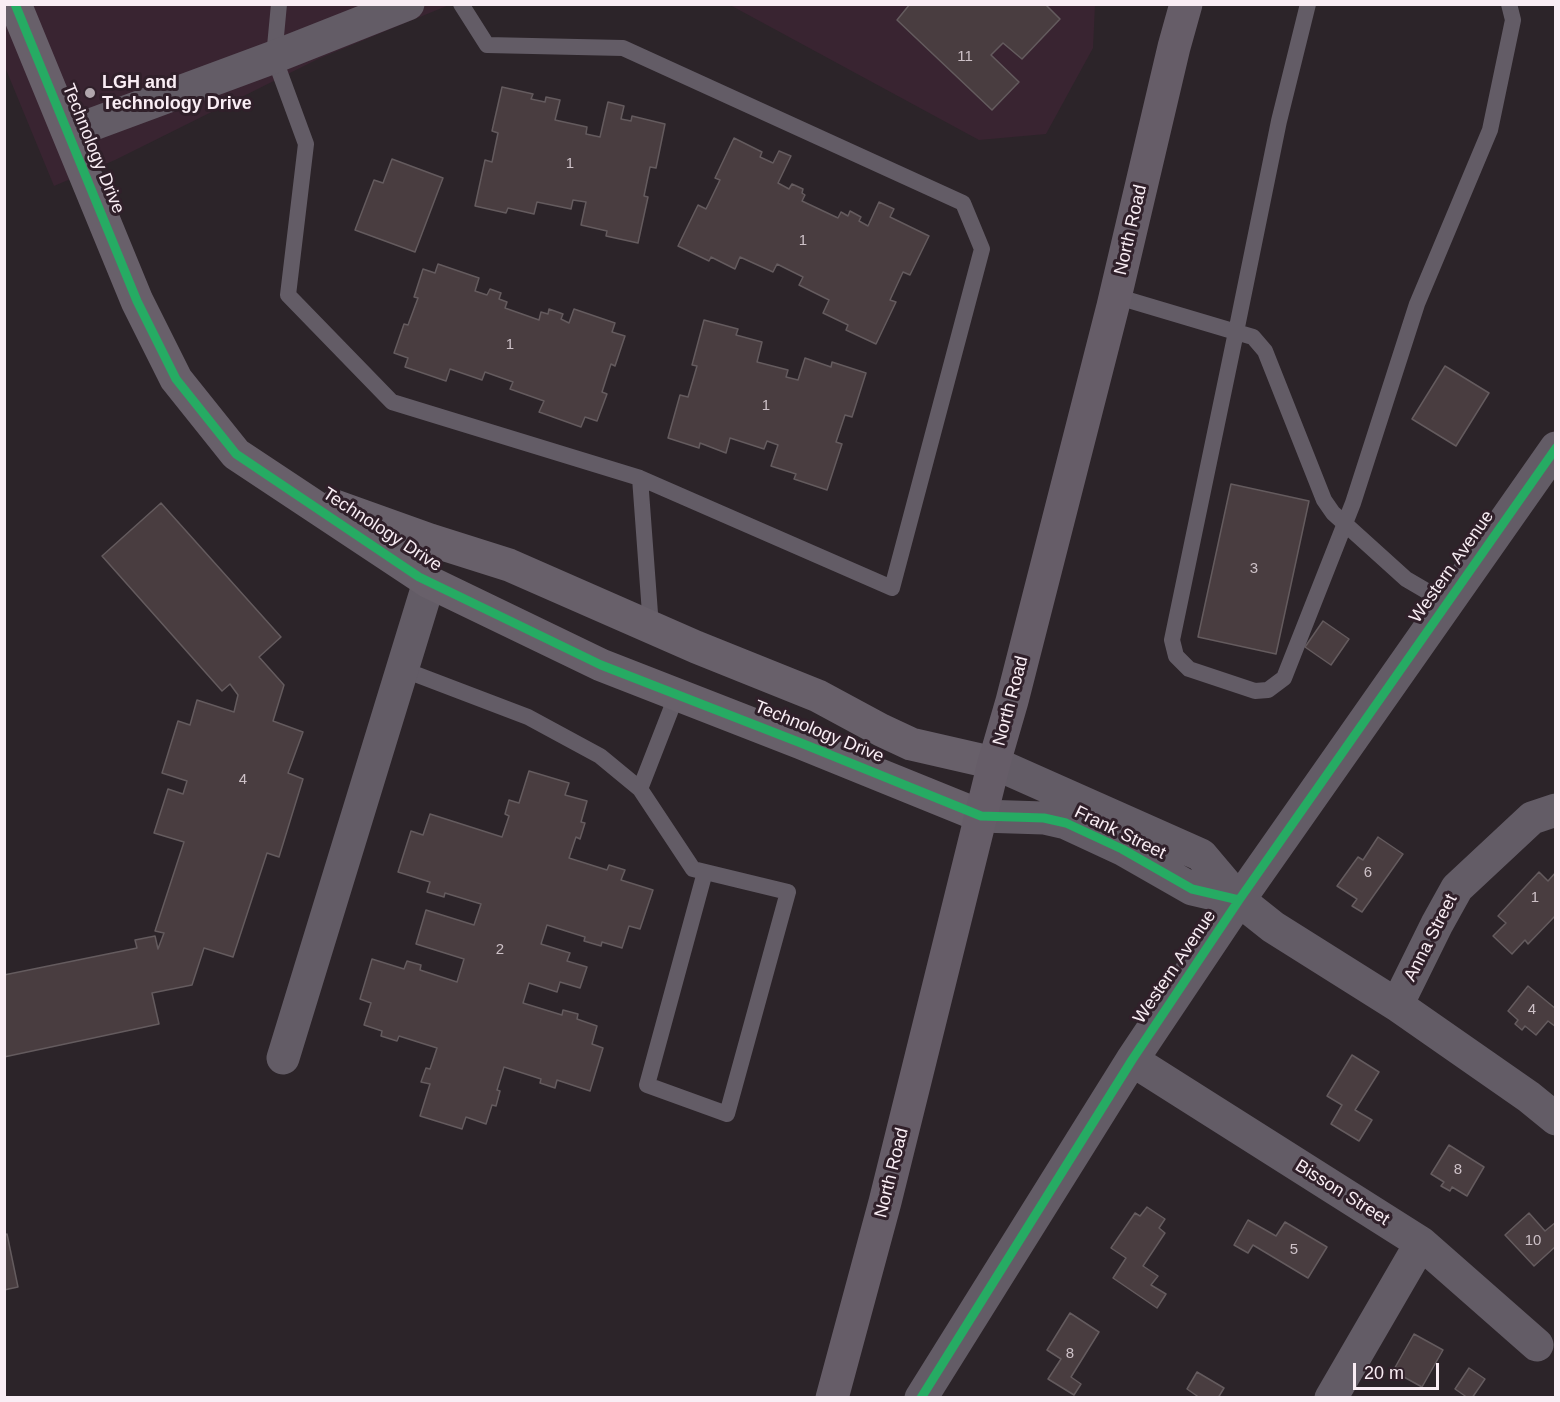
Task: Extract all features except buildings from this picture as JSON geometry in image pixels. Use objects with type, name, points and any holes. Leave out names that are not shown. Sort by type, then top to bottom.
[{"type":"main road","name":"North Road","points":[[832,1398],[885,1202],[994,763],[1012,701],[1115,296],[1186,4]]},
{"type":"street","name":"Technology Drive","points":[[15,4],[137,301],[176,379],[236,454],[429,582],[601,665],[981,816]]},
{"type":"street","points":[[69,133],[274,57],[408,4]]},
{"type":"street","name":"Western Avenue","points":[[921,1398],[1132,1060],[1239,900],[1556,448]]},
{"type":"street","name":"Technology Drive","points":[[291,490],[430,540],[509,565],[818,696],[911,744],[994,763]]},
{"type":"street","points":[[283,1058],[429,582]]},
{"type":"street","name":"Frank Street","points":[[994,763],[1202,855],[1239,900],[1273,927],[1397,1005],[1529,1097],[1556,1119]]},
{"type":"street","name":"Anna Street","points":[[1397,1005],[1457,888],[1532,818],[1556,810]]},
{"type":"street","name":"Frank Street","points":[[981,816],[1044,818],[1066,823],[1122,849],[1192,889],[1239,900]]},
{"type":"street","name":"Bisson Street","points":[[1132,1060],[1421,1243],[1537,1345]]},
{"type":"street","points":[[1331,1398],[1421,1243]]},
{"type":"lane","points":[[279,4],[274,57],[306,144],[288,295],[392,402],[640,478],[892,588],[982,249],[963,203],[623,48],[487,45],[460,4]]},
{"type":"lane","points":[[1308,4],[1279,121],[1172,640],[1176,656],[1189,669],[1255,691],[1268,690],[1284,678],[1353,503],[1417,304],[1490,130],[1513,20],[1509,4]]},
{"type":"lane","points":[[1115,296],[1253,337],[1265,351],[1324,500],[1344,524],[1406,579],[1447,603]]},
{"type":"lane","points":[[640,478],[651,627]]},
{"type":"lane","points":[[402,669],[528,717],[600,756],[640,789],[693,869],[788,892],[727,1114],[647,1085],[705,872]]},
{"type":"lane","points":[[640,789],[677,694]]},
{"type":"shaded area","points":[[4,5],[449,5],[318,59],[115,160],[54,186],[5,67]]},
{"type":"shaded area","points":[[730,5],[1095,5],[1093,48],[1046,134],[979,140]]},
{"type":"cycle path","points":[[15,4],[137,301],[176,379],[236,454],[419,577],[601,665],[981,816],[1044,818],[1066,823],[1122,849],[1192,889],[1239,900]]},
{"type":"cycle path","points":[[921,1398],[1132,1060],[1239,900],[1556,448]]},
{"type":"place","name":"LGH and Technology Drive","points":[[90,93]]}]
